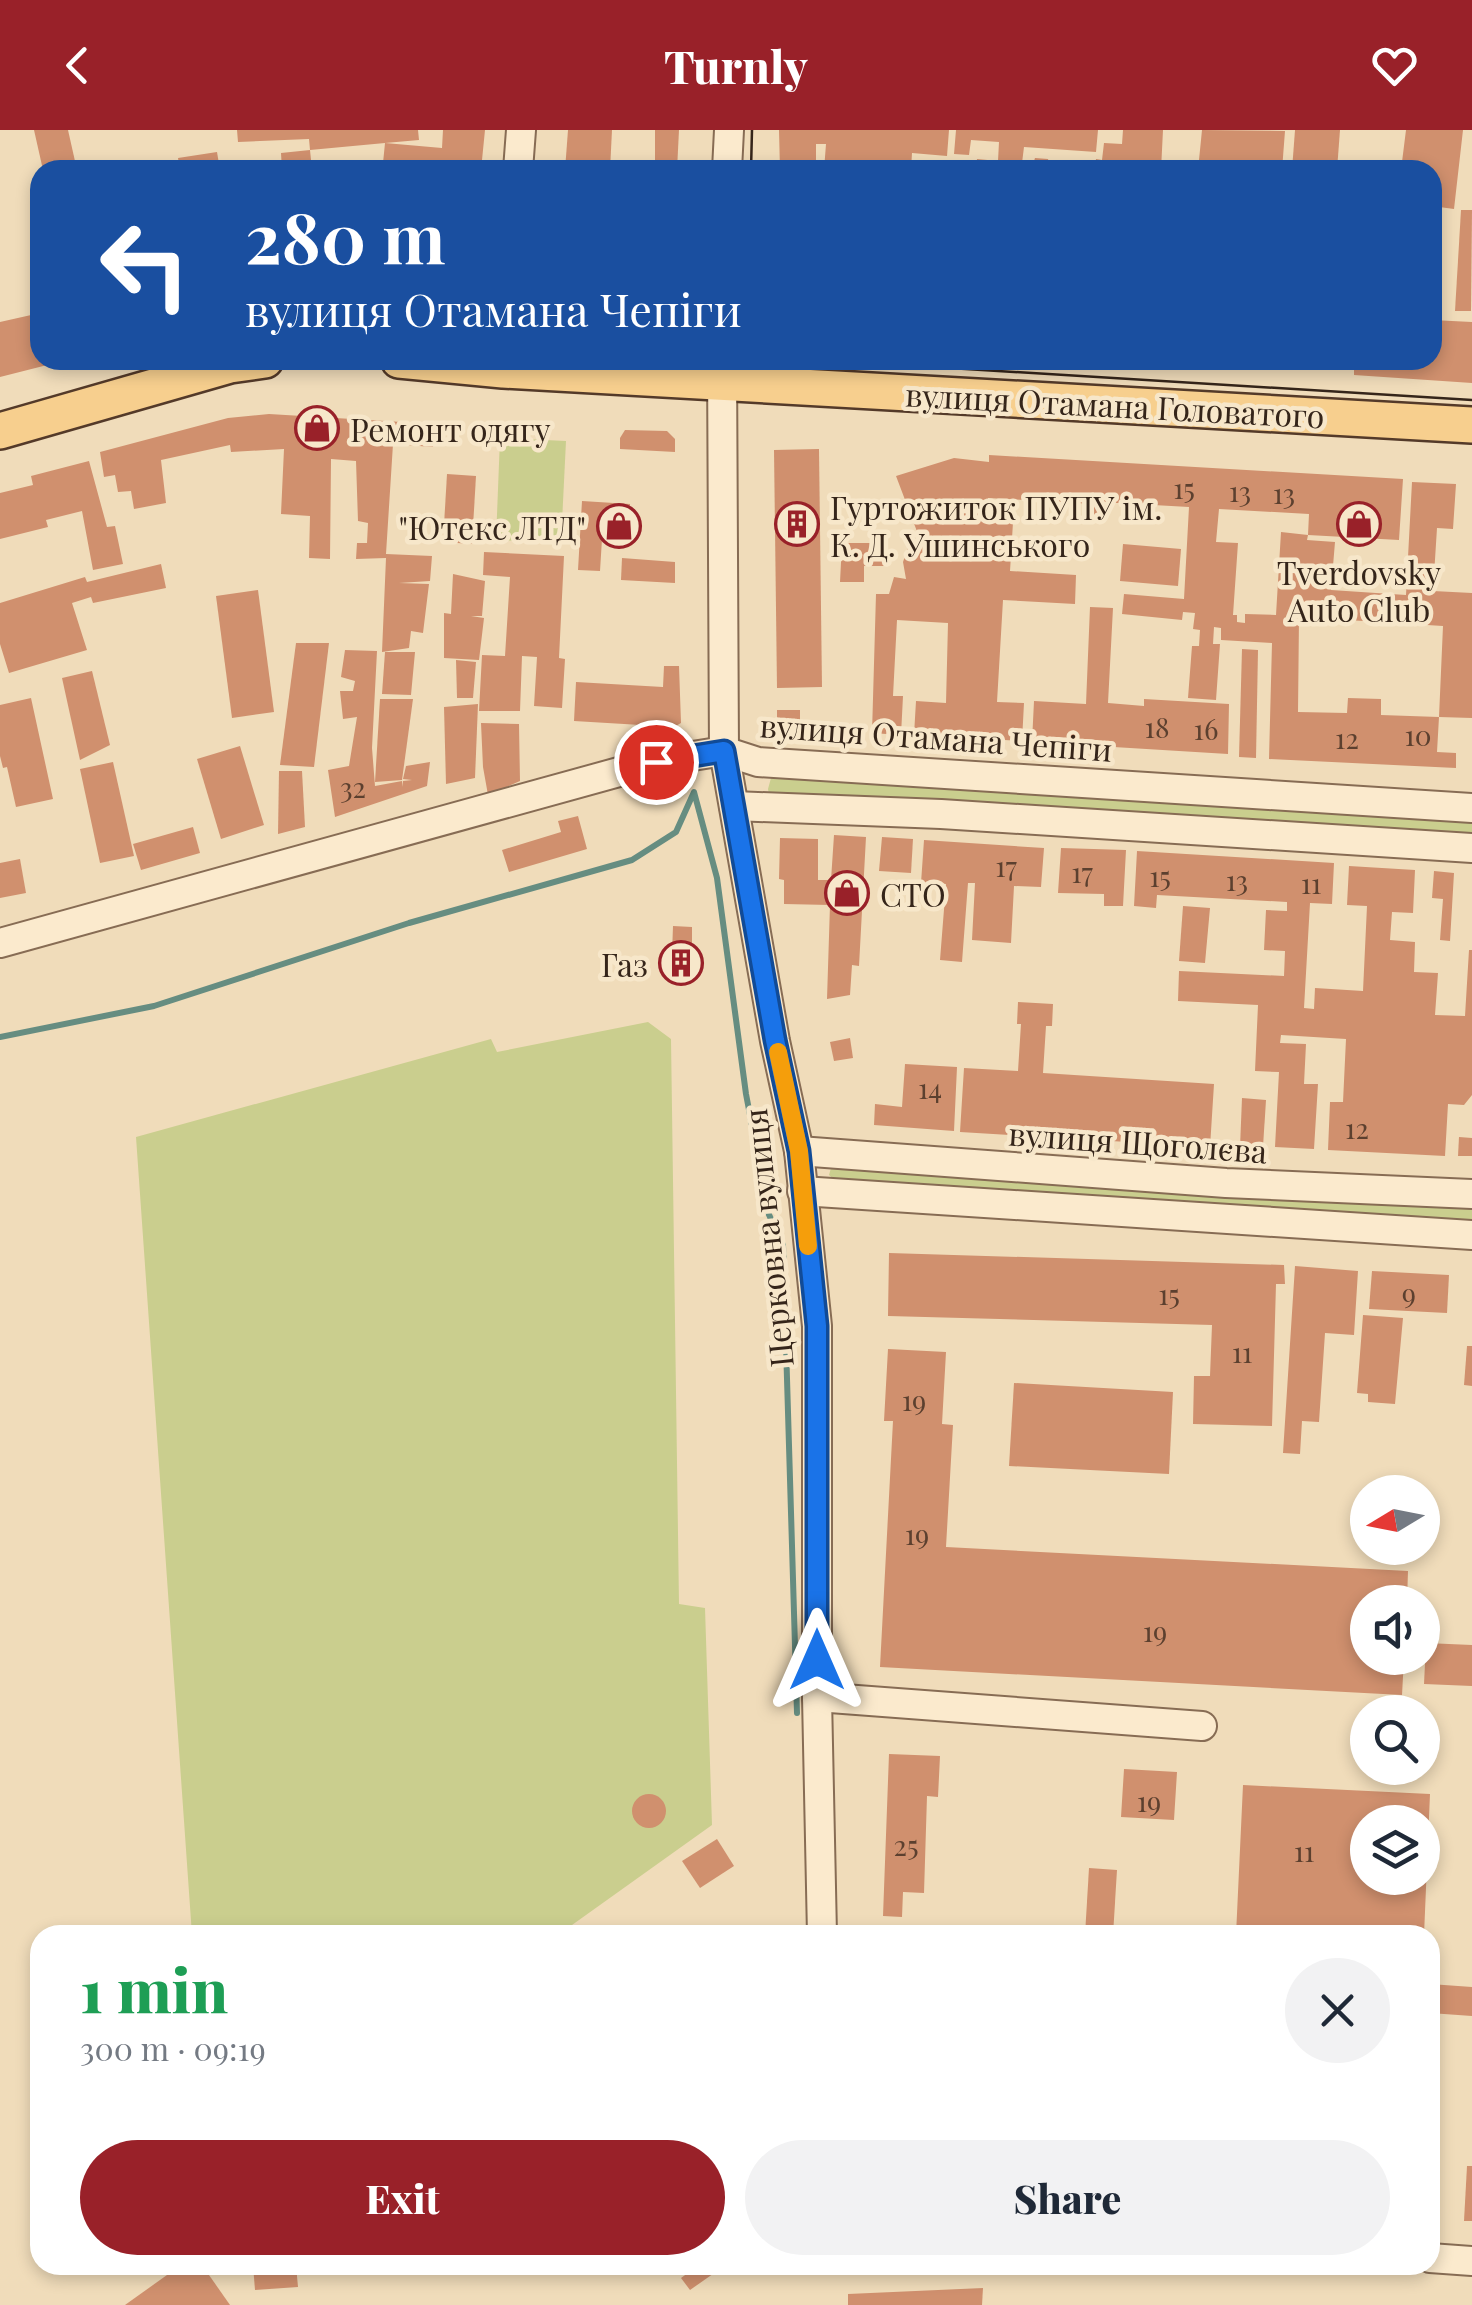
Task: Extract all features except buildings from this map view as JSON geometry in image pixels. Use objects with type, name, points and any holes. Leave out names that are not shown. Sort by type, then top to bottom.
[{"type":"main road","points":[[0,430],[212,370]]},
{"type":"main road","name":"вулиця Отамана Головатого","points":[[722,370],[1472,426]]},
{"type":"street","points":[[519,160],[521,130]]},
{"type":"street","points":[[728,160],[729,130]]},
{"type":"street","name":"Церковна вулиця","points":[[722,370],[724,751],[775,1040],[799,1151],[817,1326],[822,1925]]},
{"type":"street","name":"вулиця Отамана Чепіги","points":[[0,943],[656,762],[724,751],[761,762],[1472,808]]},
{"type":"street","points":[[734,806],[1472,848]]},
{"type":"street","name":"вулиця Щоголєва","points":[[799,1151],[1226,1183],[1472,1194]]},
{"type":"street","points":[[802,1191],[1472,1235]]},
{"type":"street","points":[[817,1697],[1202,1726]]},
{"type":"street","points":[[1440,2259],[1472,2261]]},
{"type":"green space","points":[[500,438],[566,441],[561,543],[496,540]]},
{"type":"green space","points":[[771,778],[1472,816],[1472,841],[770,800]]},
{"type":"green space","points":[[648,1022],[671,1039],[679,1604],[705,1608],[712,1825],[572,1925],[191,1925],[136,1137],[491,1039],[497,1052]]},
{"type":"green space","points":[[843,1164],[1472,1202],[1472,1222],[836,1181],[829,1175],[831,1168]]},
{"type":"waterway","points":[[0,1037],[154,1006],[409,923],[632,860],[676,832],[694,792],[717,878],[757,1152],[759,1193],[783,1245],[797,1713]]},
{"type":"tram line","points":[[751,160],[752,130]]},
{"type":"tram line","points":[[983,370],[1472,400]]},
{"type":"slow traffic","points":[[778,1052],[799,1151],[808,1246]]},
{"type":"place","name":"Ремонт одягу","points":[[317,428]]},
{"type":"place","name":"Гуртожиток ПУПУ ім. К. Д. Ушинського","points":[[797,524]]},
{"type":"place","name":"Tverdovsky Auto Club","points":[[1359,524]]},
{"type":"place","name":"\"Ютекс ЛТД\"","points":[[619,526]]},
{"type":"place","name":"СТО","points":[[847,893]]},
{"type":"place","name":"Газ","points":[[681,963]]},
{"type":"route","points":[[656,762],[724,751],[775,1040],[799,1151],[817,1326],[817,1660]]}]
